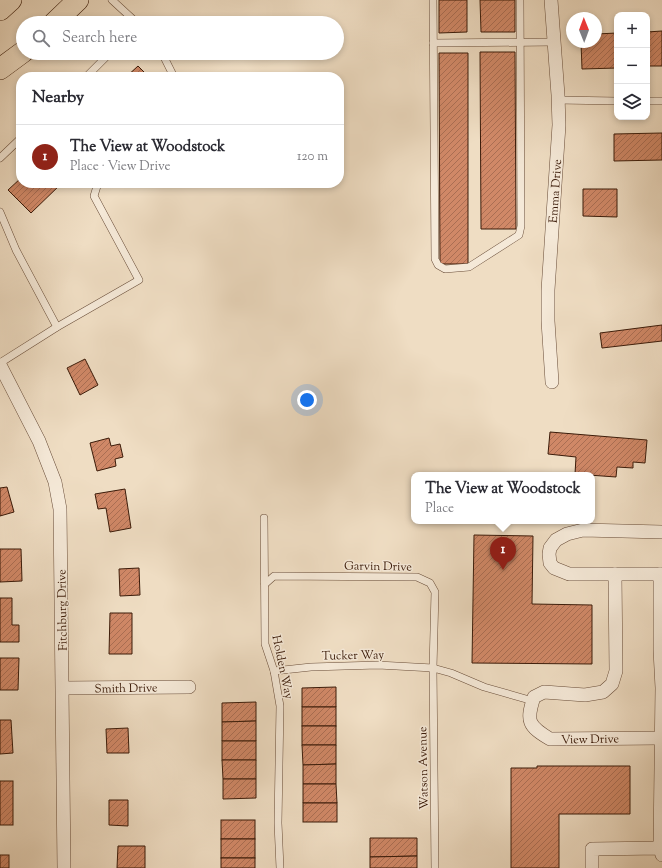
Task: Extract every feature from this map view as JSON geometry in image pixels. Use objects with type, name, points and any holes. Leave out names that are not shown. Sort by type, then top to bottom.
[{"type":"main road","points":[[0,10],[11,0]]},
{"type":"main road","points":[[61,16],[78,0]]},
{"type":"main road","points":[[0,69],[16,57]]},
{"type":"street","name":"Emma Drive","points":[[551,0],[558,100],[557,153],[548,290],[548,321],[552,382]]},
{"type":"street","name":"Fitchburg Drive","points":[[0,364],[39,441],[55,482],[60,509],[64,868]]},
{"type":"street","points":[[592,868],[592,849],[661,851],[661,574],[569,574],[554,568],[550,563],[550,548],[556,540],[567,534],[583,530],[662,532]]},
{"type":"street","points":[[533,701],[534,697],[544,692],[585,695],[603,692],[612,684],[616,671],[615,574]]},
{"type":"street","name":"Smith Drive","points":[[63,688],[189,687]]},
{"type":"street","name":"View Drive","points":[[533,701],[530,710],[530,721],[536,731],[550,739],[660,738]]},
{"type":"lane","points":[[112,0],[129,16]]},
{"type":"lane","points":[[433,0],[435,259],[438,265],[445,269],[469,267],[519,235],[521,226],[520,0]]},
{"type":"lane","points":[[433,43],[554,42]]},
{"type":"lane","points":[[91,72],[103,60]]},
{"type":"lane","points":[[166,60],[172,72]]},
{"type":"lane","points":[[558,100],[614,101]]},
{"type":"lane","points":[[650,101],[662,102]]},
{"type":"lane","points":[[0,158],[16,143]]},
{"type":"lane","points":[[0,364],[57,327],[139,280],[94,196],[96,188]]},
{"type":"lane","points":[[0,212],[16,250],[57,327]]},
{"type":"lane","name":"Holden Way","points":[[264,518],[265,644],[274,672],[280,706],[278,823],[280,868]]},
{"type":"lane","name":"Garvin Drive","points":[[265,584],[274,576],[417,577],[430,583],[435,592],[433,668]]},
{"type":"lane","name":"Tucker Way","points":[[274,672],[311,667],[378,665],[433,668],[451,673],[484,687],[533,701]]},
{"type":"lane","name":"Watson Avenue","points":[[433,668],[435,868]]},
{"type":"building","points":[[439,0],[467,0],[467,32],[439,33]]},
{"type":"building","points":[[480,0],[515,0],[515,32],[481,32]]},
{"type":"building","points":[[662,31],[662,66],[650,66],[650,32]]},
{"type":"building","points":[[614,33],[614,68],[582,69],[581,48],[602,48],[602,34]]},
{"type":"building","points":[[480,52],[515,52],[516,229],[481,229]]},
{"type":"building","points":[[439,53],[468,53],[468,264],[440,264]]},
{"type":"building","points":[[138,66],[144,72],[131,72]]},
{"type":"building","points":[[662,133],[662,160],[614,161],[614,134]]},
{"type":"building","points":[[16,183],[16,188],[57,188],[31,213],[8,190]]},
{"type":"building","points":[[583,189],[617,189],[617,217],[583,216]]},
{"type":"building","points":[[662,325],[662,341],[602,348],[600,333]]},
{"type":"building","points":[[85,359],[98,385],[80,395],[67,368]]},
{"type":"building","points":[[550,432],[647,440],[645,463],[633,462],[633,468],[617,467],[616,477],[595,475],[595,472],[575,472],[576,457],[548,454]]},
{"type":"building","points":[[109,438],[111,446],[120,444],[123,457],[115,459],[116,466],[97,471],[90,443]]},
{"type":"building","points":[[7,487],[14,512],[0,516],[0,488]]},
{"type":"building","points":[[125,489],[131,528],[110,532],[106,508],[98,509],[95,494]]},
{"type":"building","points":[[474,535],[533,536],[532,604],[592,605],[592,664],[472,663]]},
{"type":"building","points":[[0,549],[21,549],[22,581],[0,582]]},
{"type":"building","points":[[139,568],[140,595],[120,596],[119,569]]},
{"type":"building","points":[[0,598],[12,598],[12,625],[19,625],[19,642],[0,642]]},
{"type":"building","points":[[110,613],[132,613],[132,654],[109,654]]},
{"type":"building","points":[[0,658],[19,658],[18,690],[0,690]]},
{"type":"building","points":[[336,687],[336,707],[302,707],[302,688]]},
{"type":"building","points":[[256,702],[256,721],[222,722],[222,703]]},
{"type":"building","points":[[302,707],[336,707],[336,726],[302,726]]},
{"type":"building","points":[[0,720],[11,720],[13,753],[0,754]]},
{"type":"building","points":[[256,721],[256,741],[222,741],[222,722]]},
{"type":"building","points":[[302,726],[336,726],[336,745],[302,745]]},
{"type":"building","points":[[128,728],[129,753],[107,753],[106,729]]},
{"type":"building","points":[[222,741],[256,741],[256,760],[222,760]]},
{"type":"building","points":[[302,745],[336,745],[336,764],[303,765]]},
{"type":"building","points":[[222,760],[256,760],[256,779],[223,779]]},
{"type":"building","points":[[336,764],[336,784],[303,784],[303,765]]},
{"type":"building","points":[[537,766],[630,766],[630,814],[559,814],[559,868],[511,868],[511,768],[537,768]]},
{"type":"building","points":[[223,779],[256,779],[256,798],[223,799]]},
{"type":"building","points":[[0,781],[13,781],[13,825],[0,825]]},
{"type":"building","points":[[303,784],[336,784],[337,803],[303,803]]},
{"type":"building","points":[[109,800],[128,800],[128,826],[109,825]]},
{"type":"building","points":[[303,803],[337,803],[337,822],[303,822]]},
{"type":"building","points":[[221,820],[255,820],[255,839],[221,839]]},
{"type":"building","points":[[370,838],[417,838],[417,856],[370,857]]},
{"type":"building","points":[[221,839],[255,839],[255,858],[221,858]]},
{"type":"building","points":[[118,846],[145,846],[145,868],[117,868]]},
{"type":"building","points":[[0,855],[9,855],[9,868],[0,868]]},
{"type":"building","points":[[417,856],[417,868],[370,868],[370,857]]},
{"type":"building","points":[[221,858],[255,858],[255,868],[221,868]]},
{"type":"place","name":"The View at Woodstock","points":[[503,570]]}]
